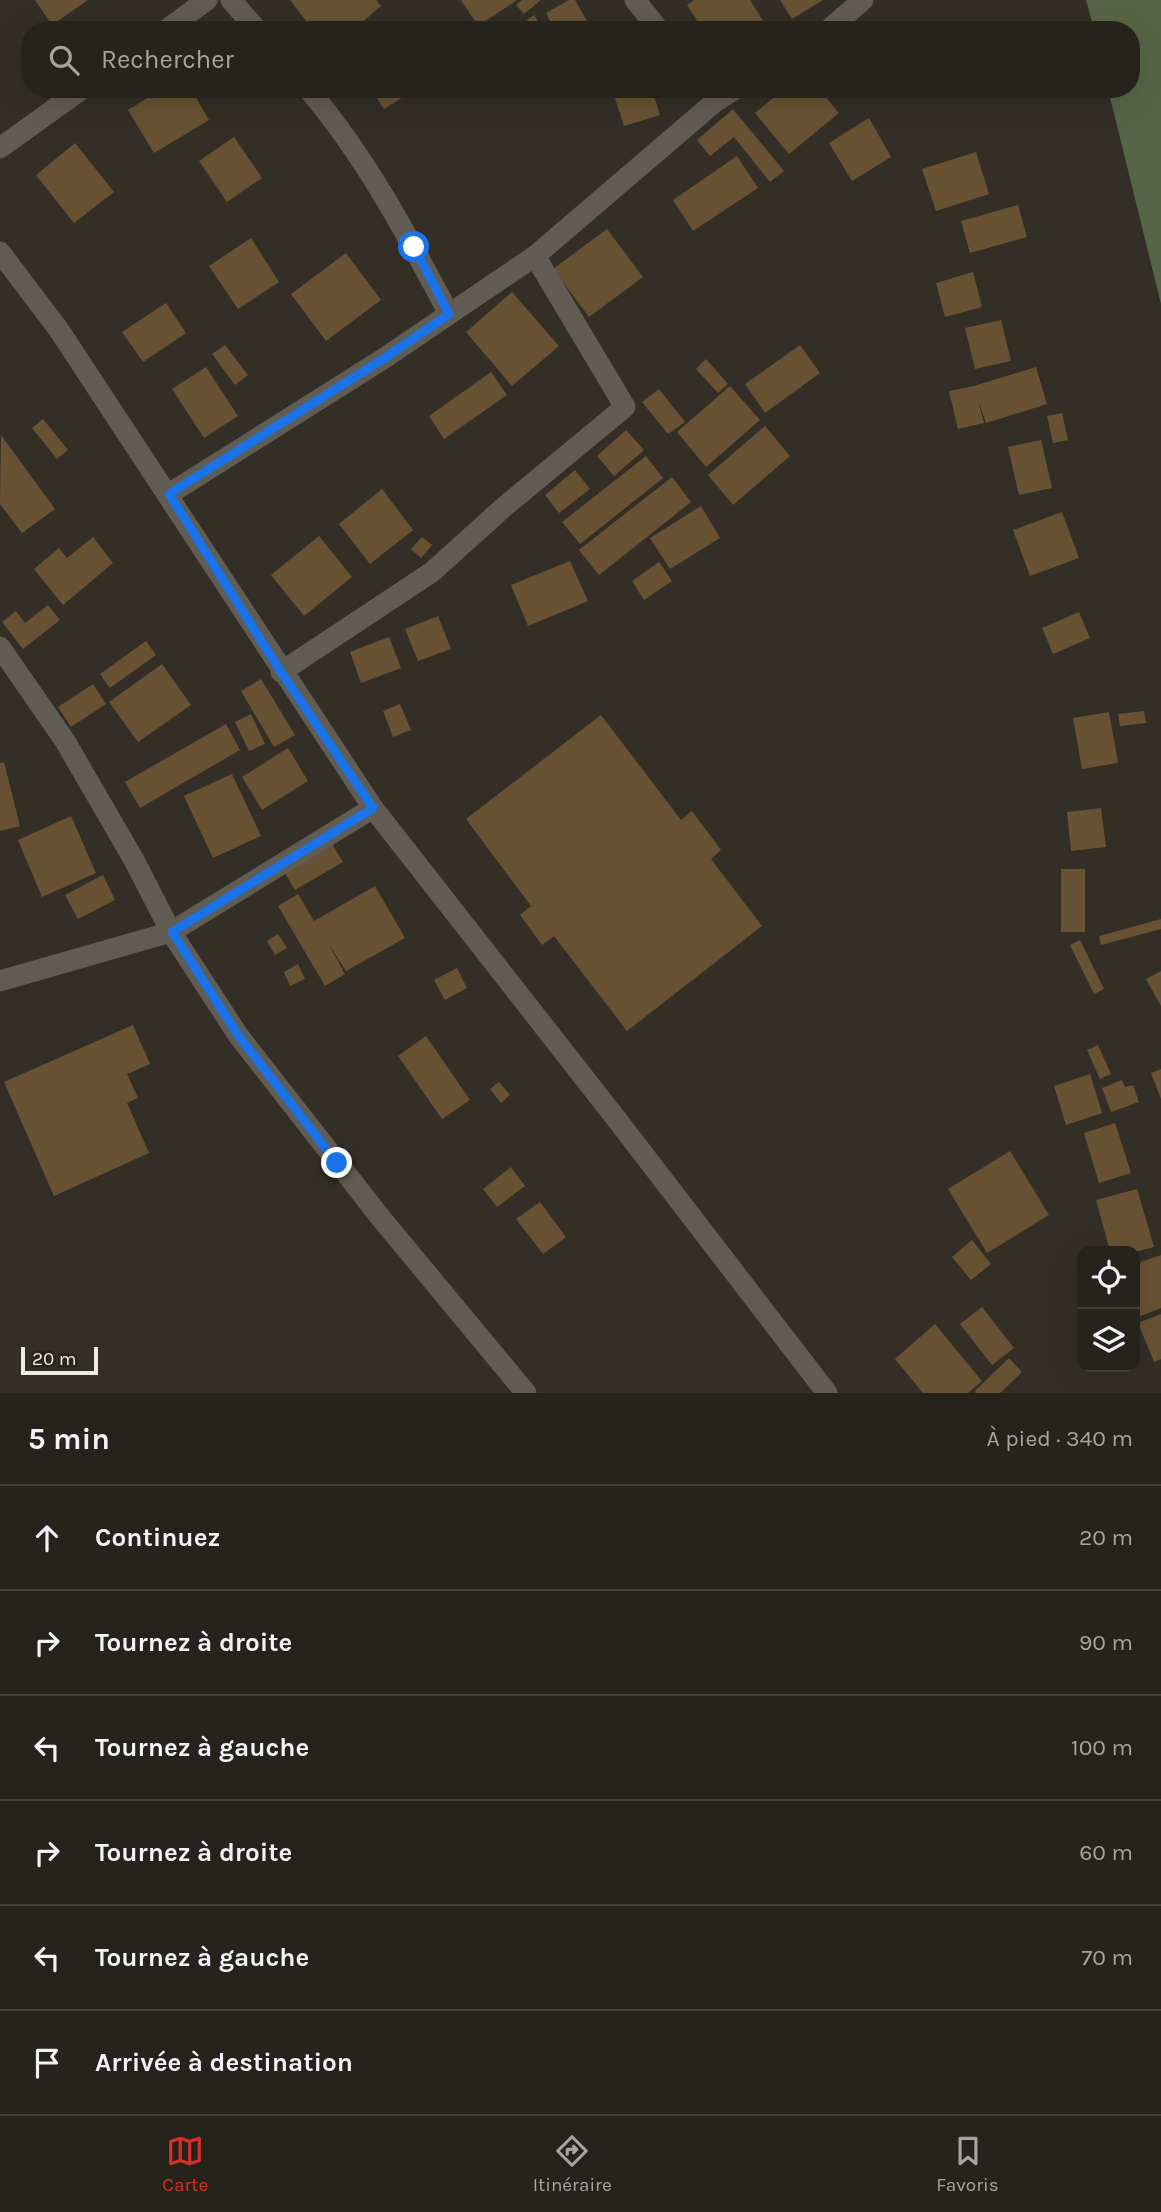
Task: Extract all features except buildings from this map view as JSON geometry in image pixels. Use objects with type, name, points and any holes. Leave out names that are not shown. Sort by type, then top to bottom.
[{"type":"street","points":[[178,21],[207,0]]},
{"type":"street","points":[[231,0],[249,21]]},
{"type":"street","points":[[635,0],[652,21]]},
{"type":"street","points":[[838,21],[863,0]]},
{"type":"street","points":[[0,148],[69,98]]},
{"type":"street","points":[[315,98],[358,155],[397,217],[449,314]]},
{"type":"street","points":[[169,494],[383,359],[535,256],[708,98]]},
{"type":"street","points":[[0,252],[59,330],[169,494],[281,672],[373,808],[827,1393]]},
{"type":"street","points":[[281,672],[432,572],[504,507],[625,407],[535,256]]},
{"type":"street","points":[[0,647],[65,741],[104,806],[172,932],[213,998],[269,1077],[421,1268],[526,1393]]},
{"type":"street","points":[[0,981],[172,932],[373,808]]},
{"type":"green space","points":[[1086,0],[1161,0],[1161,304],[1110,98],[1140,98],[1140,21],[1092,21]]},
{"type":"route","points":[[337,1163],[238,1035],[172,932],[373,808],[281,672],[169,494],[383,359],[449,314],[414,247]]}]
